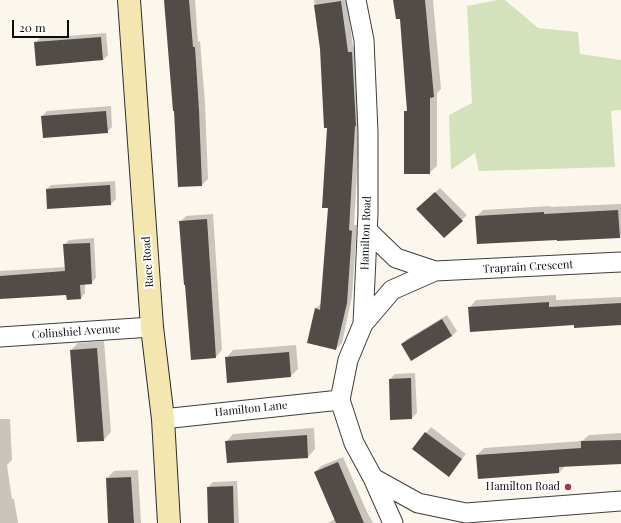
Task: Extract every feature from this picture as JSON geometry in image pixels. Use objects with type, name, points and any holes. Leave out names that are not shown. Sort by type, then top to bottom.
[{"type":"street","name":"Race Road","points":[[129,0],[152,326],[163,419],[169,523]]},
{"type":"street","name":"Hamilton Road","points":[[356,0],[364,40],[368,132],[367,230],[363,324],[348,360],[340,400],[354,443],[373,478],[393,523]]},
{"type":"street","name":"Traprain Crescent","points":[[367,230],[396,258],[435,271]]},
{"type":"street","name":"Traprain Crescent","points":[[363,324],[392,290],[435,271],[621,262]]},
{"type":"street","name":"Colinshiel Avenue","points":[[0,337],[152,326]]},
{"type":"street","name":"Hamilton Lane","points":[[163,419],[340,400]]},
{"type":"street","points":[[373,478],[418,503],[459,518],[621,501]]},
{"type":"green space","points":[[505,0],[538,28],[578,32],[580,54],[621,60],[621,110],[611,111],[615,167],[479,171],[475,153],[451,170],[449,115],[472,103],[467,6]]},
{"type":"building","points":[[164,0],[189,0],[193,47],[195,47],[202,186],[178,187],[174,111]]},
{"type":"building","points":[[393,0],[425,0],[434,97],[430,98],[430,174],[404,174],[404,111],[407,111],[400,19],[396,19]]},
{"type":"building","points":[[341,1],[348,52],[352,52],[356,126],[349,230],[352,231],[347,303],[336,350],[307,343],[315,308],[320,310],[328,208],[322,208],[327,128],[324,128],[320,49],[314,5]]},
{"type":"building","points":[[101,37],[103,60],[36,66],[34,42]]},
{"type":"building","points":[[106,111],[108,133],[43,138],[41,116]]},
{"type":"building","points":[[110,185],[111,205],[47,209],[46,189]]},
{"type":"building","points":[[435,192],[463,221],[444,238],[416,209]]},
{"type":"building","points":[[618,210],[620,238],[477,244],[475,216]]},
{"type":"building","points":[[207,219],[216,358],[191,360],[179,221]]},
{"type":"building","points":[[90,243],[92,284],[80,285],[81,299],[67,300],[66,295],[0,299],[0,276],[65,271],[63,244]]},
{"type":"building","points":[[549,302],[549,307],[621,303],[621,325],[574,328],[574,325],[470,332],[468,307]]},
{"type":"building","points":[[442,319],[452,336],[411,361],[401,344]]},
{"type":"building","points":[[97,348],[104,441],[77,442],[70,350]]},
{"type":"building","points":[[289,352],[291,377],[227,383],[225,357]]},
{"type":"building","points":[[411,378],[412,419],[390,420],[389,379]]},
{"type":"building","points":[[425,432],[462,459],[449,477],[412,449]]},
{"type":"building","points":[[307,435],[308,458],[227,463],[225,441]]},
{"type":"building","points":[[621,440],[621,464],[559,467],[559,473],[478,479],[476,455],[581,448],[581,441]]},
{"type":"building","points":[[338,462],[364,523],[336,523],[314,472]]},
{"type":"building","points":[[131,477],[134,523],[108,523],[106,478]]},
{"type":"building","points":[[233,486],[234,523],[208,523],[207,487]]},
{"type":"place","name":"Hamilton Road","points":[[568,487]]}]
